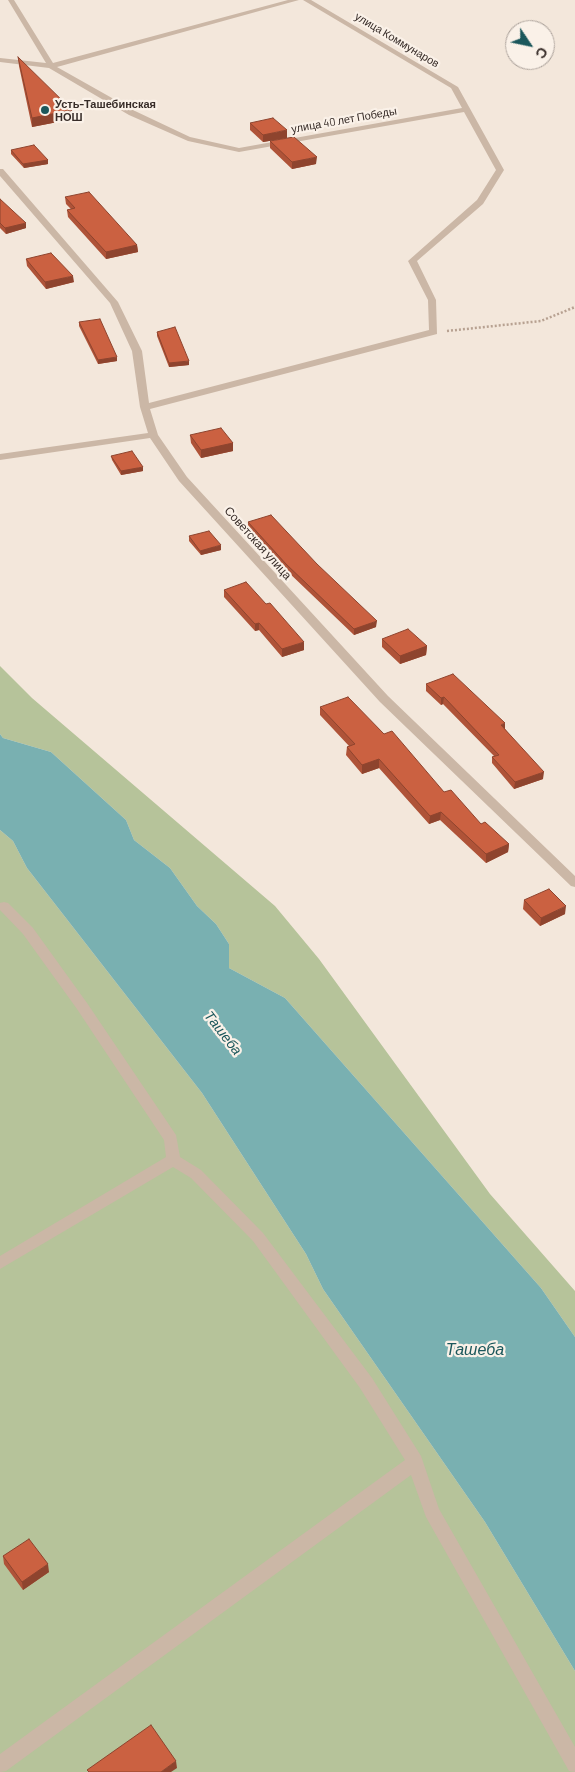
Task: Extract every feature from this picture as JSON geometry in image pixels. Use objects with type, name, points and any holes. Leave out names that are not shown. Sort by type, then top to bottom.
[{"type":"street","name":"улица 40 лет Победы","points":[[11,0],[51,66],[132,113],[188,139],[239,150],[467,109]]},
{"type":"street","points":[[0,60],[51,66],[296,0]]},
{"type":"street","name":"улица Коммунаров","points":[[306,0],[454,87],[500,170],[480,202],[412,261],[432,300],[434,332]]},
{"type":"street","name":"Советская улица","points":[[0,171],[114,302],[137,351],[146,407],[153,435],[183,479],[384,699],[575,883]]},
{"type":"street","points":[[146,407],[434,332]]},
{"type":"street","points":[[0,457],[153,435]]},
{"type":"street","points":[[1,903],[28,931],[82,1006],[149,1110],[171,1140],[173,1160]]},
{"type":"street","points":[[0,1263],[173,1160]]},
{"type":"street","points":[[173,1160],[196,1174],[258,1237],[366,1384],[415,1461],[432,1512],[575,1765]]},
{"type":"street","points":[[0,1765],[402,1473],[415,1461]]},
{"type":"path","points":[[434,332],[541,321],[575,307]]},
{"type":"green space","points":[[0,666],[32,698],[275,906],[319,959],[490,1194],[575,1291],[575,1337],[541,1288],[285,998],[229,968],[229,944],[216,924],[197,906],[170,868],[134,840],[126,820],[51,752],[3,738],[0,734]]},
{"type":"green space","points":[[0,830],[13,841],[27,868],[202,1093],[306,1254],[323,1289],[485,1522],[575,1671],[575,1772],[0,1772]]},
{"type":"water","name":"Ташеба","points":[[0,734],[3,738],[51,752],[126,820],[134,840],[170,868],[197,906],[216,924],[229,944],[229,968],[285,998],[541,1288],[575,1337],[575,1671],[485,1522],[323,1289],[306,1254],[202,1093],[27,868],[13,841],[0,830]]},
{"type":"building","points":[[18,57],[72,110],[32,118]]},
{"type":"building","points":[[273,118],[287,130],[263,135],[250,123]]},
{"type":"building","points":[[294,137],[317,157],[292,162],[270,141]]},
{"type":"building","points":[[34,145],[48,160],[23,164],[11,150]]},
{"type":"building","points":[[89,192],[137,245],[106,252],[67,210],[75,208],[65,197]]},
{"type":"building","points":[[0,199],[26,223],[5,228],[0,223]]},
{"type":"building","points":[[51,253],[73,276],[45,282],[26,259]]},
{"type":"building","points":[[100,319],[117,357],[98,360],[79,322]]},
{"type":"building","points":[[175,327],[189,361],[169,363],[157,332]]},
{"type":"building","points":[[221,428],[233,443],[201,450],[190,435]]},
{"type":"building","points":[[132,451],[143,467],[121,471],[111,456]]},
{"type":"building","points":[[271,515],[317,564],[377,621],[354,629],[286,564],[248,522]]},
{"type":"building","points":[[209,531],[221,545],[200,551],[189,536]]},
{"type":"building","points":[[246,582],[266,604],[270,603],[304,642],[282,649],[259,623],[255,624],[224,590]]},
{"type":"building","points":[[408,629],[427,646],[400,656],[382,639]]},
{"type":"building","points":[[453,674],[505,723],[501,725],[544,772],[515,782],[492,757],[499,755],[444,697],[441,698],[426,684]]},
{"type":"building","points":[[348,697],[384,734],[392,731],[444,792],[451,790],[481,824],[485,822],[509,844],[486,854],[441,812],[430,816],[379,759],[362,765],[347,747],[355,744],[320,707]]},
{"type":"building","points":[[549,889],[566,906],[541,918],[524,900]]},
{"type":"building","points":[[29,1539],[48,1564],[22,1582],[3,1556]]},
{"type":"building","points":[[151,1725],[176,1761],[161,1772],[89,1772],[87,1770]]},
{"type":"place","name":"Усть-Ташебинская НОШ","points":[[45,110]]}]
